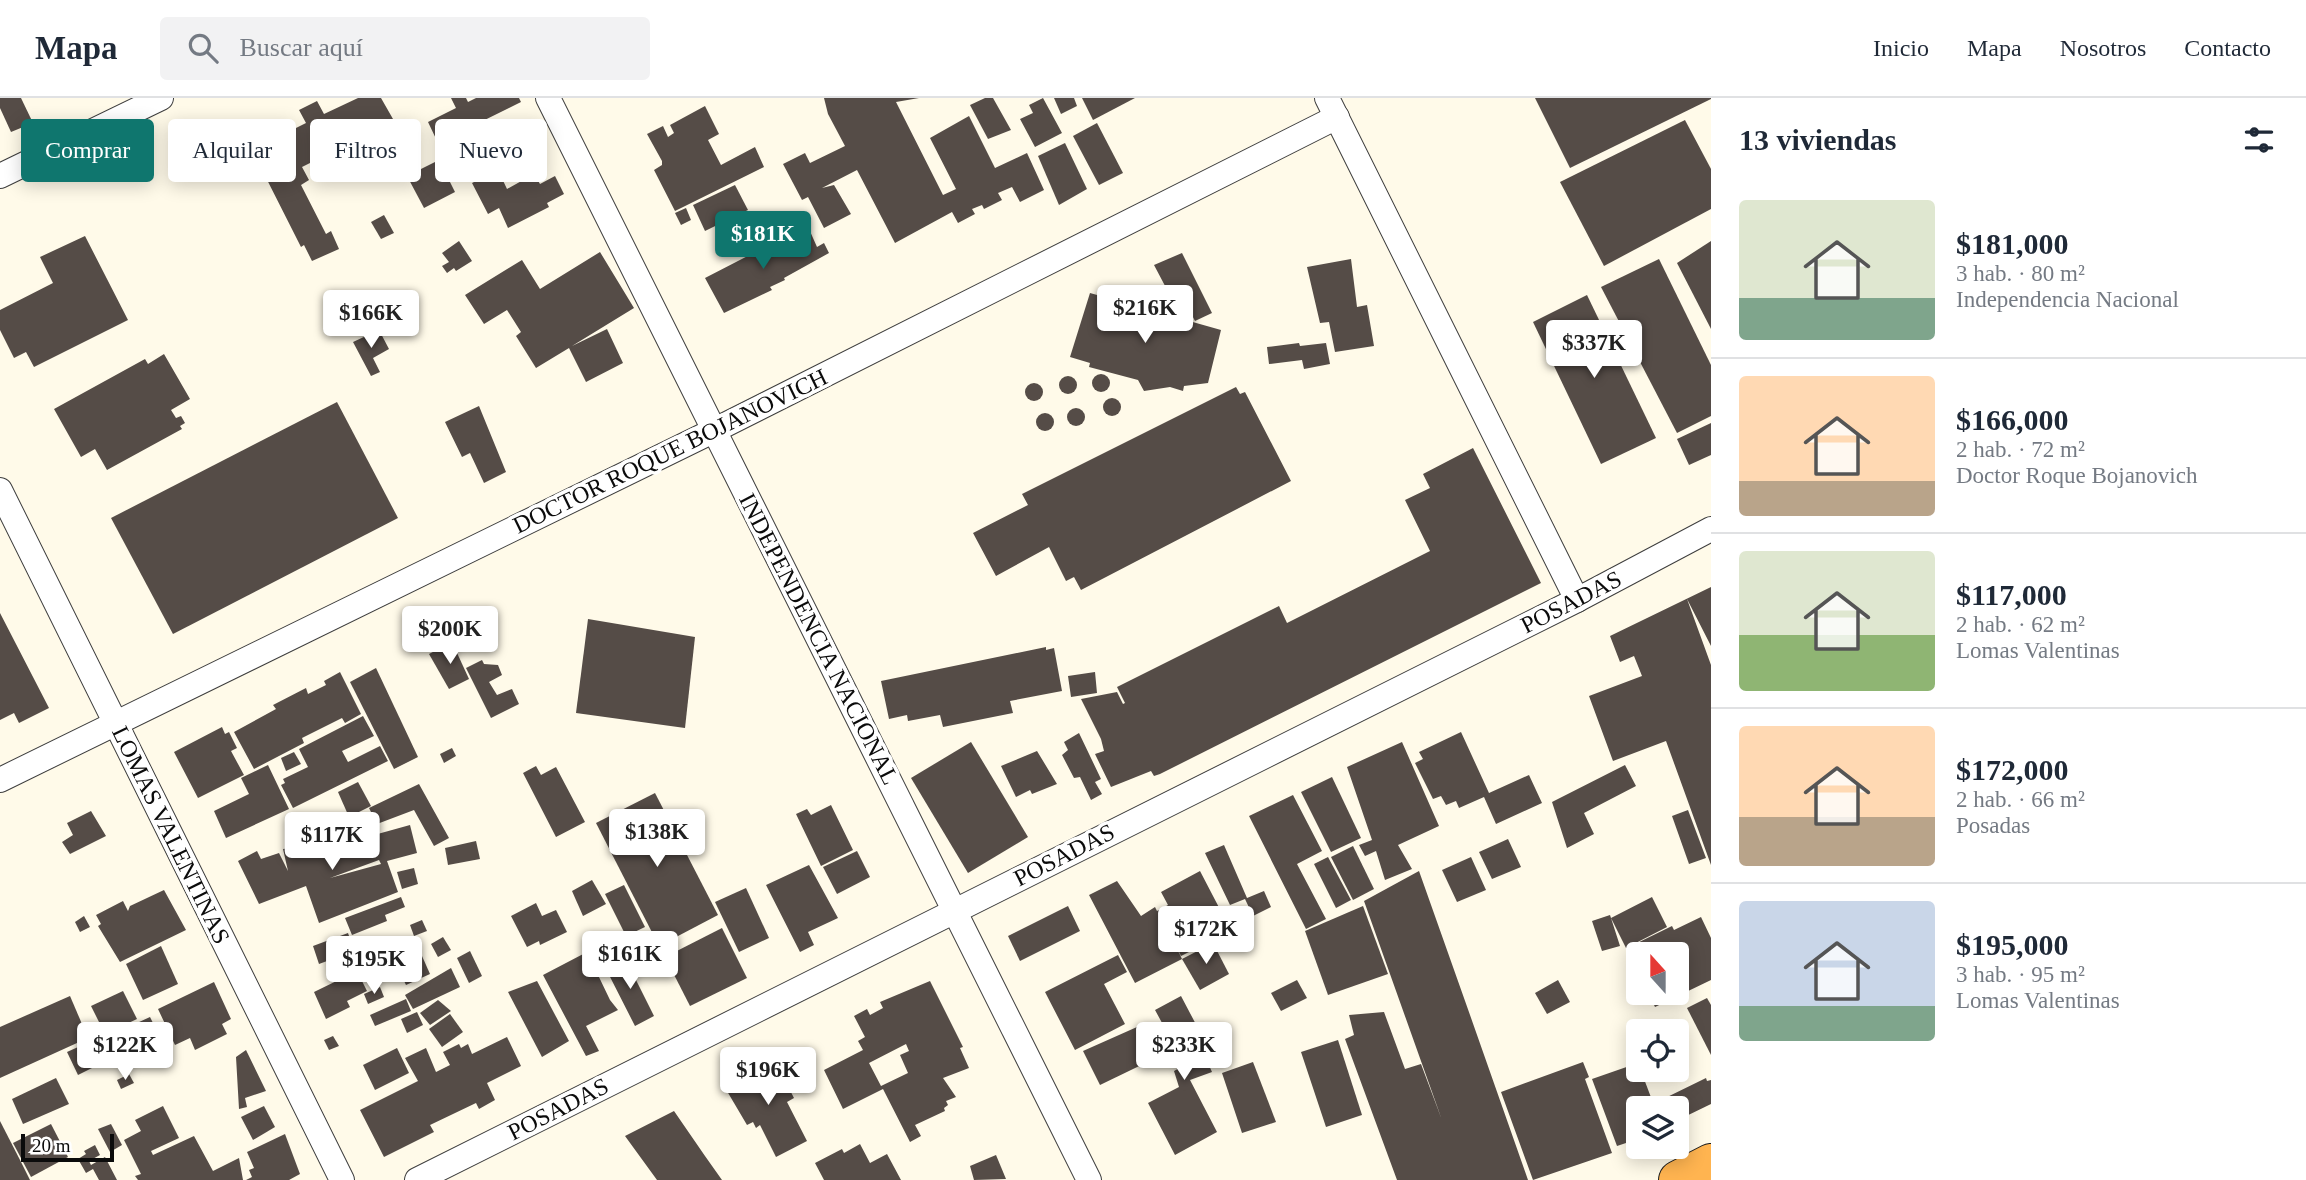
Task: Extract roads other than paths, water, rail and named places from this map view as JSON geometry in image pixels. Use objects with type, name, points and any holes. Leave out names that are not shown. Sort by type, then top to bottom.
[{"type":"highway","points":[[1678,1180],[1711,1163]]},
{"type":"street","points":[[0,176],[161,98]]},
{"type":"street","name":"INDEPENDENCIA NACIONAL","points":[[548,98],[1090,1180]]},
{"type":"street","points":[[1332,107],[1577,600]]},
{"type":"street","name":"DOCTOR ROQUE BOJANOVICH","points":[[0,780],[715,430],[1332,107]]},
{"type":"street","name":"LOMAS VALENTINAS","points":[[0,490],[342,1180]]},
{"type":"street","name":"POSADAS","points":[[417,1180],[1577,600],[1711,529]]}]
